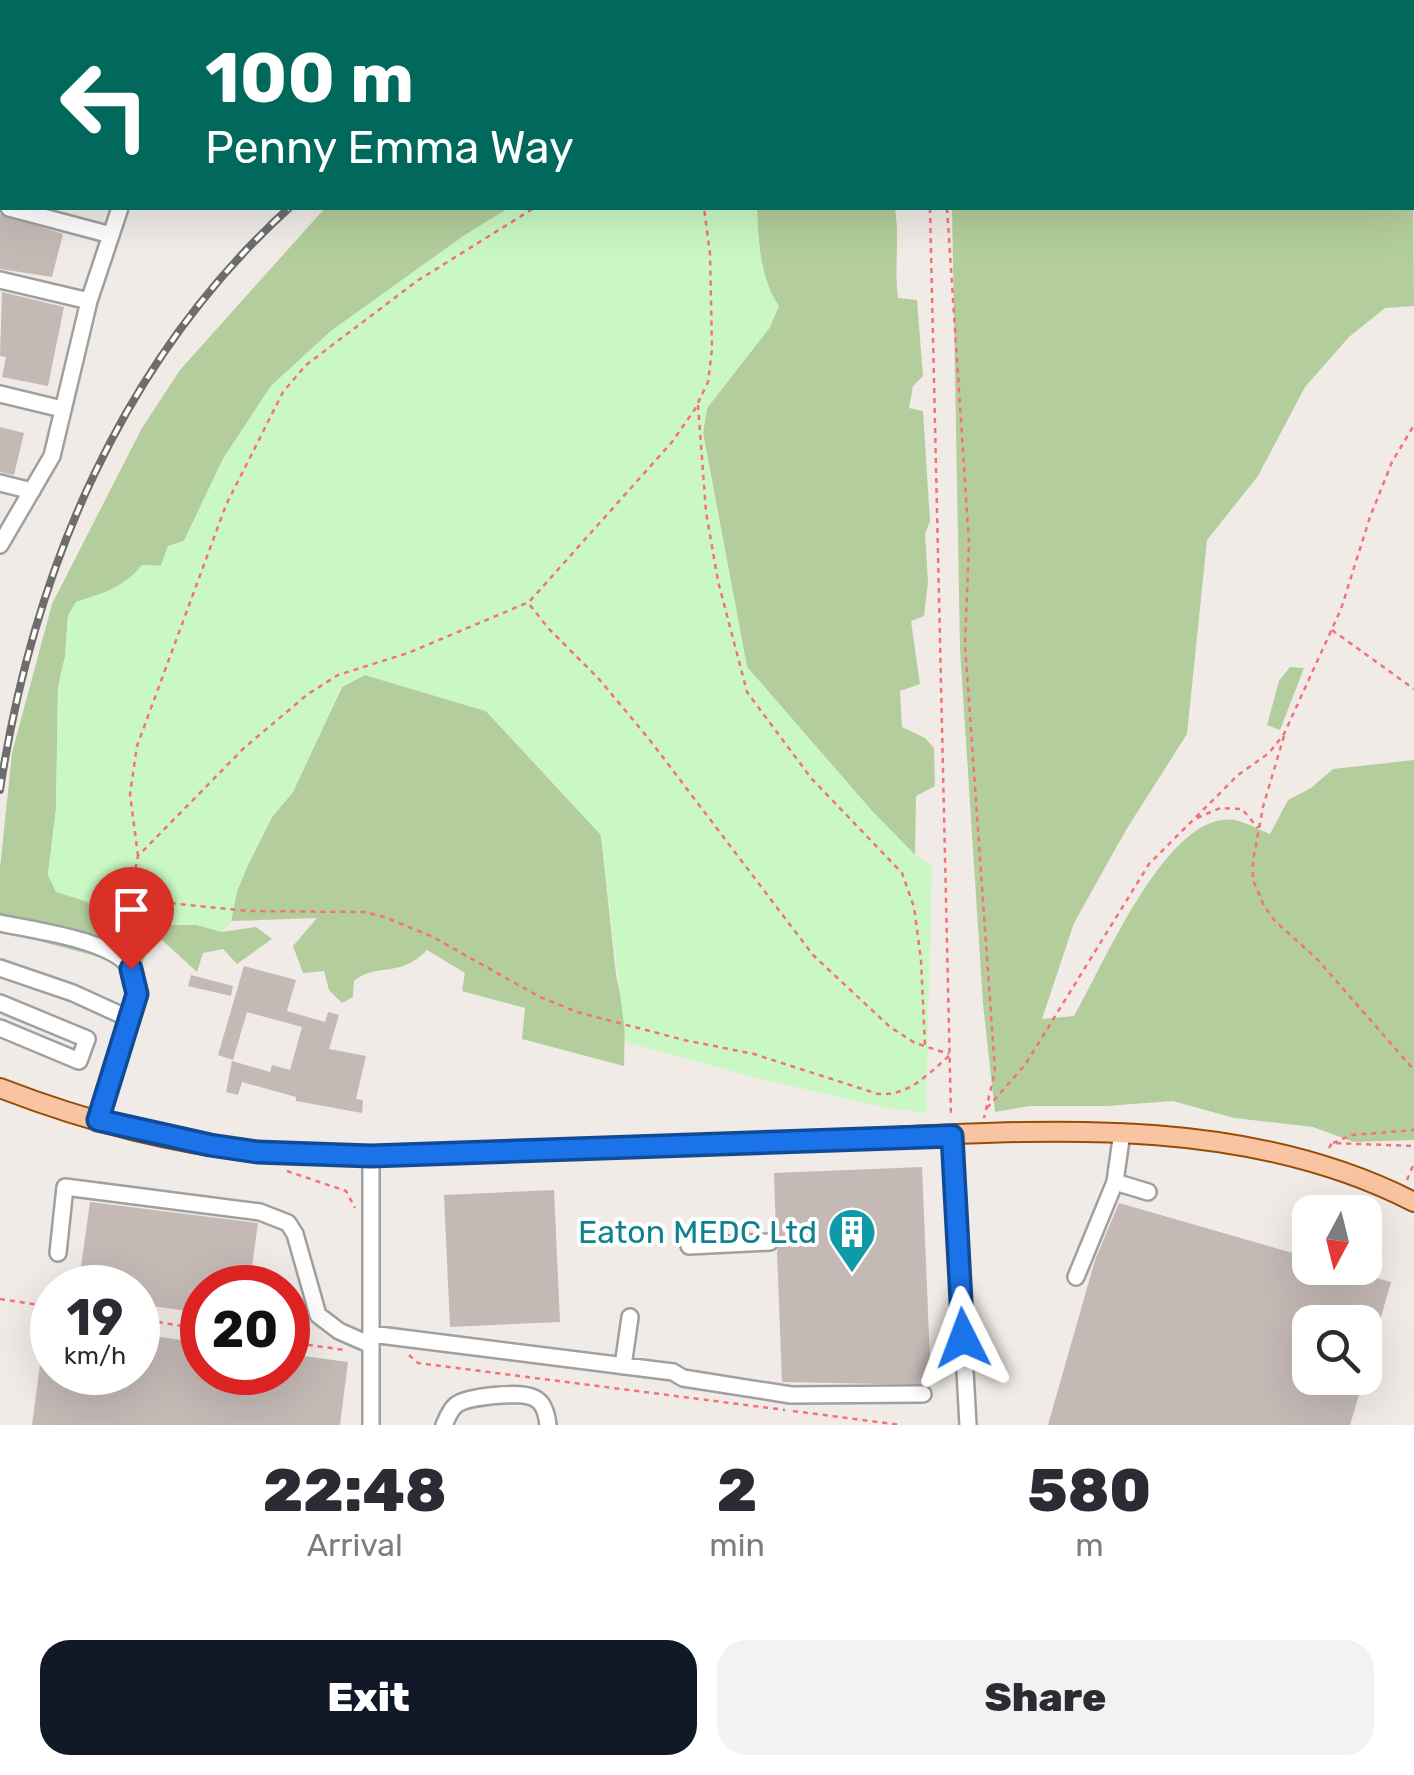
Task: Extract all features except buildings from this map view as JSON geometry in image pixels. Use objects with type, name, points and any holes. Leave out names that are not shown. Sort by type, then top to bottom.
[{"type":"main road","points":[[0,1088],[98,1120],[257,1152],[371,1156],[1122,1132],[1253,1146],[1324,1164],[1408,1199]]},
{"type":"street","points":[[22,210],[111,235]]},
{"type":"street","points":[[0,545],[52,456],[89,301],[119,210]]},
{"type":"street","points":[[0,280],[89,301]]},
{"type":"street","points":[[0,394],[62,409]]},
{"type":"street","points":[[0,483],[32,492]]},
{"type":"street","points":[[4,928],[110,952],[131,969],[137,994],[98,1120]]},
{"type":"street","points":[[0,1028],[79,1061],[88,1038],[0,1000],[2,969],[73,993],[130,1019]]},
{"type":"street","points":[[1076,1277],[1115,1182],[1122,1132]]},
{"type":"street","points":[[952,1136],[968,1425]]},
{"type":"street","points":[[371,1156],[371,1425]]},
{"type":"street","points":[[1115,1182],[1148,1192]]},
{"type":"street","points":[[58,1253],[66,1186],[260,1212],[288,1223],[295,1234],[318,1315],[339,1331],[371,1344],[673,1372],[683,1378],[790,1395],[923,1394]]},
{"type":"street","points":[[689,1246],[770,1242]]},
{"type":"street","points":[[623,1366],[630,1317]]},
{"type":"street","points":[[444,1425],[458,1403],[474,1397],[519,1396],[533,1397],[542,1405],[548,1425]]},
{"type":"path","points":[[110,952],[129,899],[138,856],[130,794],[137,746],[226,505],[283,392],[306,365],[417,281],[531,210]]},
{"type":"path","points":[[138,856],[244,748],[308,694],[338,675],[408,652],[529,602],[672,442],[708,382],[712,349],[710,254],[704,210]]},
{"type":"path","points":[[930,210],[952,1136]]},
{"type":"path","points":[[946,210],[969,543],[965,645],[995,1071],[978,1135]]},
{"type":"path","points":[[698,403],[706,512],[718,581],[747,692],[811,778],[902,874],[914,907],[921,960],[924,1046]]},
{"type":"path","points":[[1414,425],[1392,462],[1342,609],[1284,734],[1252,861],[1253,880],[1264,906],[1317,959],[1414,1070]]},
{"type":"path","points":[[529,602],[648,739],[814,955],[890,1027],[924,1046],[951,1054]]},
{"type":"path","points":[[1331,629],[1414,689]]},
{"type":"path","points":[[986,1109],[1025,1065],[1150,864],[1238,775],[1269,753],[1284,734]]},
{"type":"path","points":[[1194,819],[1220,808],[1242,809],[1259,830]]},
{"type":"path","points":[[129,899],[247,911],[364,912],[384,917],[431,936],[540,997],[577,1012],[754,1054],[878,1094],[894,1095],[915,1086],[951,1054]]},
{"type":"path","points":[[1324,1164],[1332,1144],[1352,1134],[1414,1130]]},
{"type":"path","points":[[1332,1144],[1414,1146]]},
{"type":"path","points":[[1408,1199],[1414,1163]]},
{"type":"path","points":[[276,1168],[346,1191],[358,1223]]},
{"type":"path","points":[[0,1299],[30,1304]]},
{"type":"path","points":[[310,1343],[371,1344]]},
{"type":"path","points":[[402,1350],[418,1363],[900,1425]]},
{"type":"green space","points":[[323,210],[506,210],[331,331],[271,386],[223,459],[184,541],[168,546],[161,566],[142,565],[112,590],[76,602],[68,616],[58,687],[56,809],[48,874],[91,905],[161,925],[197,925],[222,932],[256,927],[272,939],[237,964],[223,949],[203,953],[197,972],[162,940],[149,946],[137,978],[107,959],[9,933],[0,927],[0,868],[12,753],[52,604],[142,428],[180,370]]},
{"type":"green space","points":[[506,210],[757,210],[764,271],[779,306],[770,327],[707,408],[703,433],[747,667],[872,811],[915,855],[932,865],[926,1113],[887,1108],[757,1078],[626,1042],[601,835],[486,711],[365,675],[341,687],[293,792],[272,817],[247,867],[231,921],[222,932],[197,925],[161,925],[56,892],[48,875],[56,809],[58,687],[68,616],[76,602],[112,589],[142,565],[161,566],[168,546],[183,543],[223,459],[271,386],[331,331]]},
{"type":"green space","points":[[757,210],[895,210],[898,298],[917,300],[923,376],[913,386],[909,408],[923,411],[930,521],[925,534],[928,582],[924,616],[911,621],[920,684],[900,691],[902,727],[925,738],[934,748],[935,786],[916,796],[915,855],[747,667],[703,433],[707,408],[770,327],[778,306],[759,246]]},
{"type":"green space","points":[[952,210],[1413,210],[1414,306],[1385,308],[1349,337],[1305,387],[1258,476],[1207,540],[1187,734],[1126,830],[1074,923],[1042,1019],[1074,1016],[1139,897],[1185,840],[1209,824],[1234,820],[1270,834],[1288,800],[1311,788],[1333,769],[1414,760],[1414,1140],[1354,1142],[1313,1127],[1234,1118],[1173,1101],[1029,1106],[995,1112],[983,1004],[960,649]]},
{"type":"green space","points":[[1290,667],[1304,668],[1280,730],[1267,725],[1279,681]]},
{"type":"green space","points":[[365,675],[486,711],[601,835],[616,975],[625,1017],[624,1066],[522,1039],[525,1008],[462,991],[465,973],[427,950],[398,968],[363,975],[354,981],[353,997],[342,1003],[329,990],[324,971],[303,973],[293,946],[317,918],[231,921],[247,867],[272,817],[293,792],[342,687]]},
{"type":"railway","points":[[0,790],[15,708],[36,628],[62,549],[95,474],[133,401],[178,332],[230,267],[287,210]]},
{"type":"place","name":"Eaton MEDC Ltd","points":[[852,1274]]},
{"type":"route","points":[[131,969],[137,994],[98,1120],[210,1145],[257,1152],[371,1156],[952,1136],[963,1338]]}]
